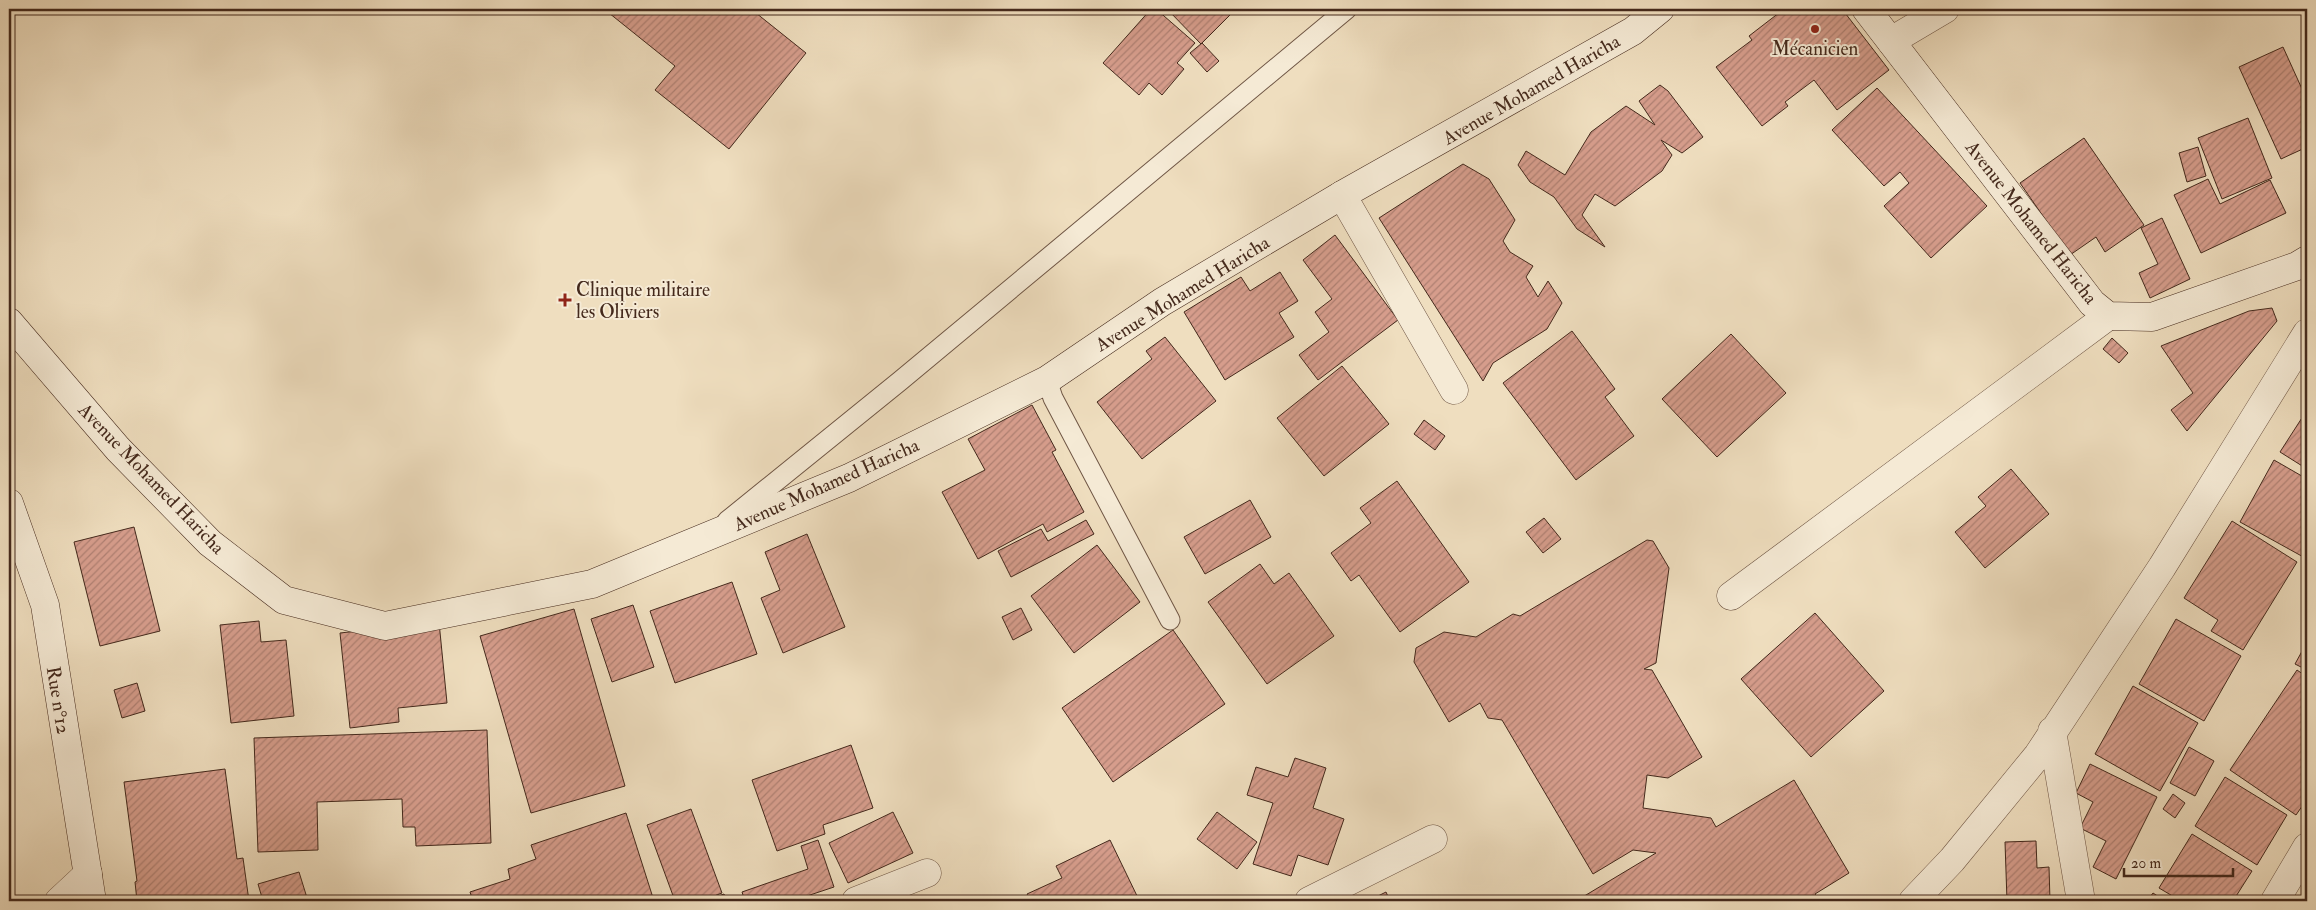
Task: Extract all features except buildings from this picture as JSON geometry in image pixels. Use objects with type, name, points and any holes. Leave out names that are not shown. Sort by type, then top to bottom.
[{"type":"street","name":"Avenue Mohamed Haricha","points":[[9,322],[118,449],[210,543],[284,600],[385,626],[592,584],[849,478],[1047,380],[1162,302],[1660,9]]},
{"type":"street","name":"Avenue Mohamed Haricha","points":[[1866,9],[2092,303],[2108,316],[2152,317],[2297,266],[2307,260]]},
{"type":"street","points":[[1891,41],[1945,9]]},
{"type":"street","points":[[1342,195],[1454,390]]},
{"type":"street","points":[[1731,596],[2108,316]]},
{"type":"street","points":[[1913,901],[1952,860],[2038,755],[2162,567],[2307,333]]},
{"type":"street","name":"Rue n°12","points":[[9,503],[45,605],[92,901]]},
{"type":"street","points":[[2052,732],[2081,901]]},
{"type":"street","points":[[1309,901],[1434,839]]},
{"type":"street","points":[[2275,901],[2307,847]]},
{"type":"street","points":[[856,901],[928,873]]},
{"type":"street","points":[[58,901],[88,874]]},
{"type":"lane","points":[[711,534],[915,368],[1347,9]]},
{"type":"lane","points":[[1047,380],[1054,398],[1170,620]]},
{"type":"place","name":"Mécanicien","points":[[1815,29]]},
{"type":"place","name":"Clinique militaire les Oliviers","points":[[565,300]]}]
